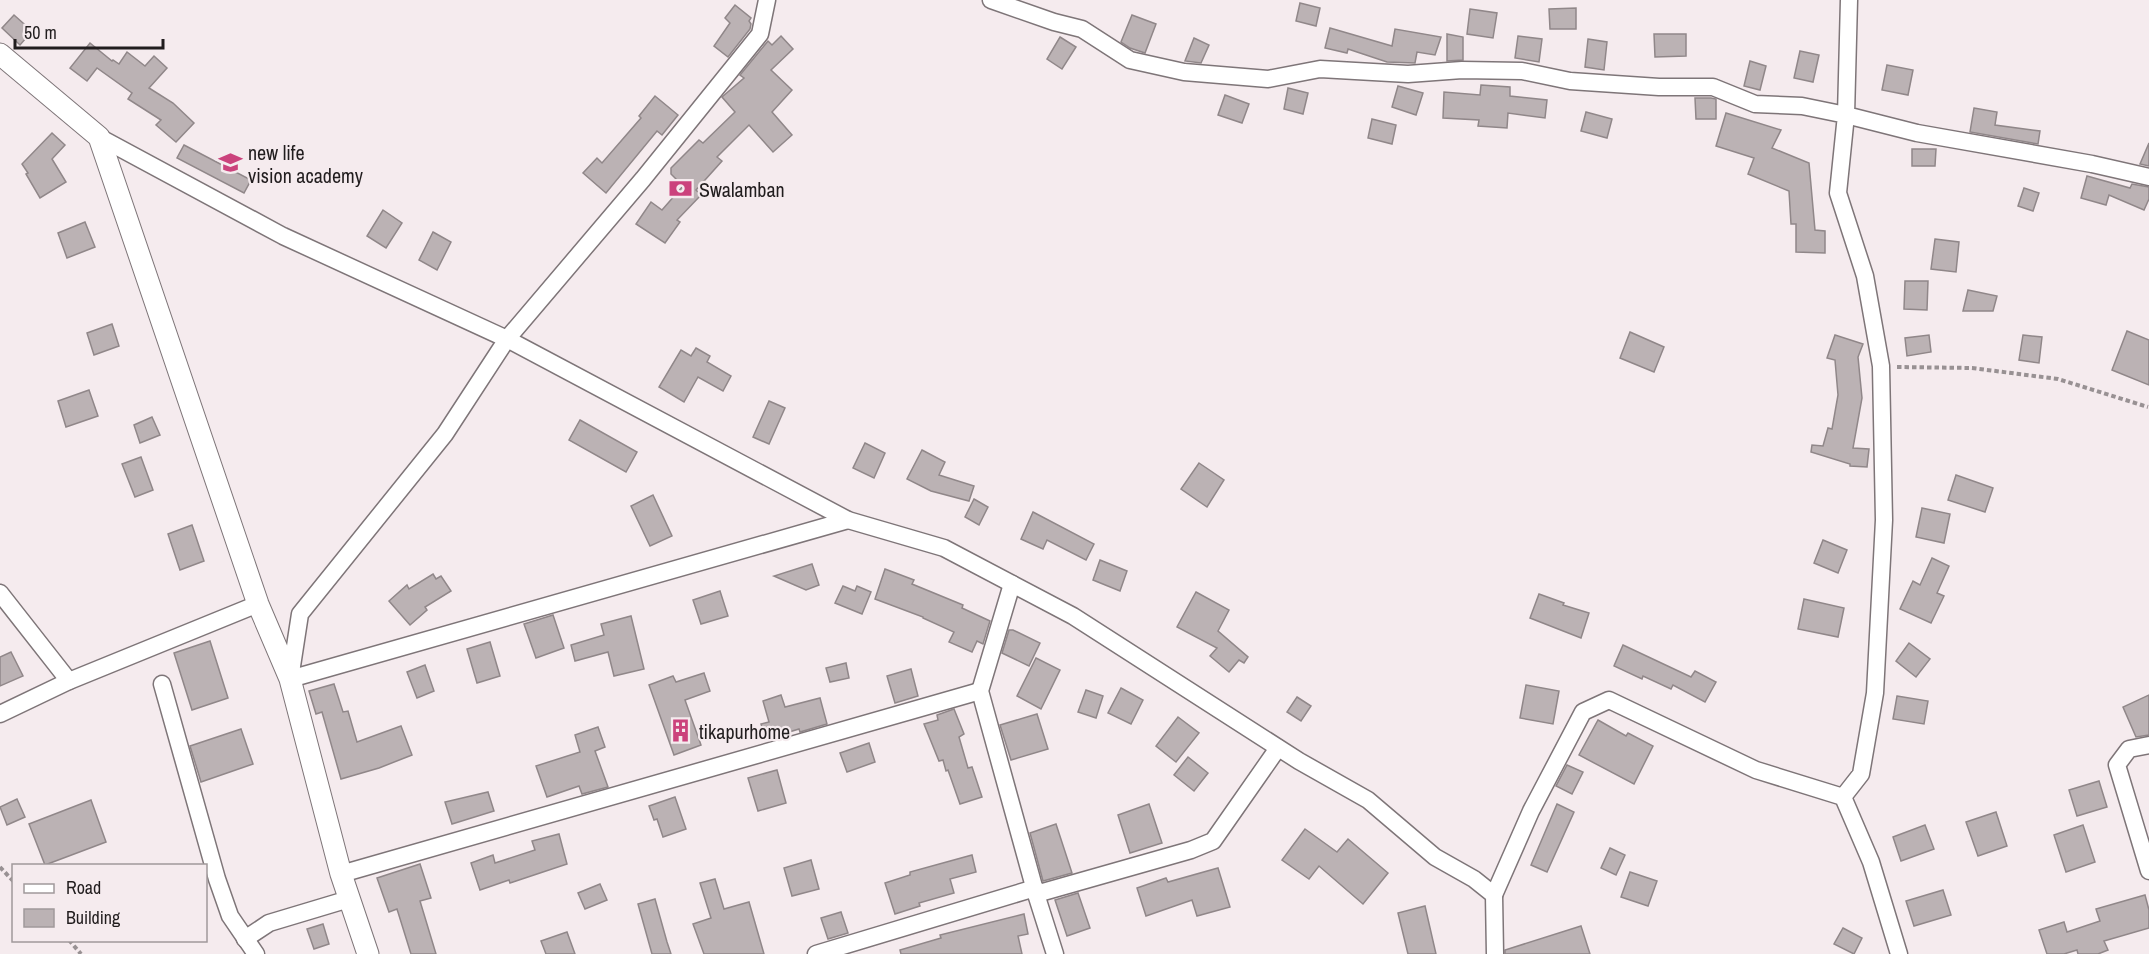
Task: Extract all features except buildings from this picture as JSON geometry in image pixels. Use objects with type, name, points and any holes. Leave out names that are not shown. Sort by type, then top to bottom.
[{"type":"street","points":[[290,679],[300,614],[445,434],[507,339],[643,179],[760,34],[767,0]]},
{"type":"street","points":[[991,0],[1054,22],[1082,29],[1130,60],[1184,72],[1268,79],[1320,69],[1408,74],[1462,70],[1522,71],[1570,81],[1659,87],[1713,87],[1755,104],[1802,106],[1917,133],[2092,164],[2149,177]]},
{"type":"street","points":[[1843,797],[1861,774],[1875,693],[1884,520],[1881,366],[1865,276],[1839,193],[1846,115],[1849,0]]},
{"type":"street","points":[[0,54],[99,137],[283,236],[507,339],[848,520],[944,548],[1073,616],[1278,748],[1368,800],[1435,857],[1474,879],[1494,895]]},
{"type":"street","points":[[99,137],[258,604],[290,679],[341,874],[368,954]]},
{"type":"street","points":[[290,679],[848,520]]},
{"type":"street","points":[[1012,584],[980,692],[1035,891],[1055,954]]},
{"type":"street","points":[[0,593],[69,681]]},
{"type":"street","points":[[0,714],[69,681],[258,604]]},
{"type":"street","points":[[162,684],[217,879],[230,916],[256,954]]},
{"type":"street","points":[[341,874],[980,692]]},
{"type":"street","points":[[1496,954],[1494,895],[1531,811],[1583,712],[1609,700],[1756,770],[1843,797],[1871,862],[1899,954]]},
{"type":"street","points":[[2149,745],[2129,749],[2117,765],[2149,871]]},
{"type":"street","points":[[816,954],[1035,891],[1191,850],[1213,840],[1278,748]]},
{"type":"street","points":[[245,939],[269,923],[349,899]]},
{"type":"path","points":[[1881,366],[1972,368],[2058,379],[2148,407]]},
{"type":"path","points":[[0,867],[12,880]]},
{"type":"path","points":[[71,942],[81,954]]},
{"type":"place","name":"new life vision academy","points":[[230,163]]},
{"type":"place","name":"Swalamban","points":[[681,189]]},
{"type":"place","name":"tikapurhome","points":[[681,731]]}]
